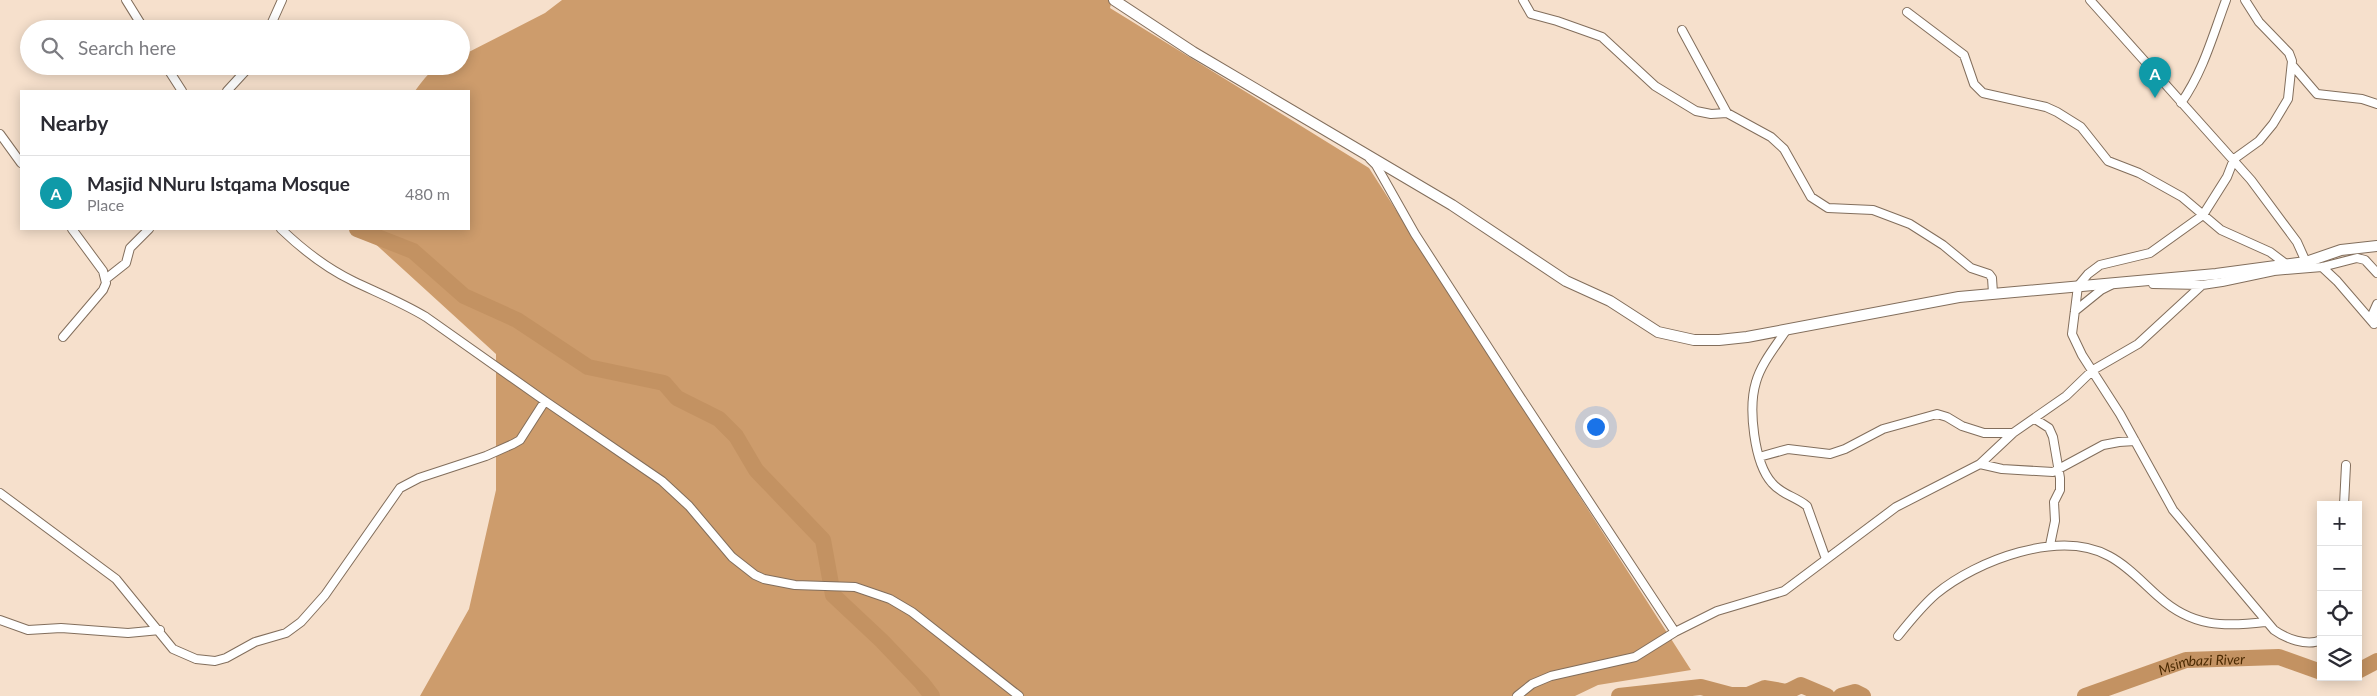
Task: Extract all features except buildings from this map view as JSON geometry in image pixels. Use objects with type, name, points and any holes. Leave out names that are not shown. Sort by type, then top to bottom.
[{"type":"street","points":[[126,0],[138,20]]},
{"type":"street","points":[[273,20],[282,0]]},
{"type":"street","points":[[1114,0],[1193,52],[1452,205],[1566,281],[1610,300],[1658,332],[1680,338],[1719,340],[1785,332],[1932,302],[1993,293],[2216,274],[2306,262],[2341,250],[2377,246]]},
{"type":"street","points":[[1522,0],[1531,14],[1602,37],[1655,86],[1696,111],[1711,114],[1728,112]]},
{"type":"street","points":[[2090,0],[2234,160],[2297,242],[2306,262]]},
{"type":"street","points":[[2181,103],[2202,66],[2226,0]]},
{"type":"street","points":[[2245,0],[2259,22],[2289,53],[2293,66],[2317,94],[2362,99],[2377,104]]},
{"type":"street","points":[[1907,12],[1964,55],[1974,84],[1982,94],[2046,107],[2057,112],[2081,127],[2091,137],[2108,161],[2139,173],[2182,197],[2221,230],[2270,252],[2286,264]]},
{"type":"street","points":[[1682,30],[1728,112],[1771,137],[1784,149],[1811,197],[1817,203],[1828,208],[1873,210],[1910,224],[1943,244],[1971,268],[1989,274],[1992,278],[1993,293]]},
{"type":"street","points":[[2293,66],[2288,99],[2283,109],[2259,141],[2234,160],[2227,177],[2203,214],[2150,253],[2100,265],[2093,269],[2078,286],[2072,334],[2074,341],[2135,441],[2173,510],[2239,587],[2265,622],[2284,637],[2308,642],[2317,641]]},
{"type":"street","points":[[172,75],[181,90]]},
{"type":"street","points":[[228,90],[242,75]]},
{"type":"street","points":[[0,134],[20,161]]},
{"type":"street","points":[[1368,156],[1376,165],[1415,234],[1580,491],[1675,632]]},
{"type":"street","points":[[73,230],[107,278]]},
{"type":"street","points":[[63,337],[103,290],[107,278],[126,263],[130,248],[148,230]]},
{"type":"street","points":[[282,230],[303,250],[328,267],[420,313],[662,481],[690,506],[732,557],[748,570],[764,579],[814,587],[842,587],[871,592],[890,599],[912,612],[1018,696]]},
{"type":"street","points":[[2074,311],[2110,285],[2202,284],[2293,269],[2322,267],[2357,258],[2365,260],[2377,273]]},
{"type":"street","points":[[2322,267],[2337,281],[2375,326]]},
{"type":"street","points":[[1517,696],[1532,684],[1551,676],[1635,657],[1675,632],[1717,611],[1744,601],[1784,591],[1912,497],[1958,477],[1980,464],[2013,433],[2066,396],[2093,370],[2138,344],[2202,284]]},
{"type":"street","points":[[2375,326],[2373,313],[2377,304]]},
{"type":"street","points":[[1785,332],[1756,380],[1753,394],[1758,457],[1765,475],[1778,490],[1785,495],[1800,500],[1807,506],[1826,559]]},
{"type":"street","points":[[0,493],[27,512],[89,562],[116,580],[160,630],[173,649],[205,661],[226,658],[255,642],[286,633],[301,622],[325,595],[400,488],[419,478],[472,461],[520,440],[545,401]]},
{"type":"street","points":[[1758,457],[1788,449],[1830,454],[1845,450],[1883,429],[1937,414],[1947,417],[1962,426],[1984,433],[2013,433]]},
{"type":"street","points":[[2035,419],[2049,428],[2053,437],[2061,484],[2054,502],[2055,521],[2050,546]]},
{"type":"street","points":[[1980,464],[2008,469],[2048,472],[2059,470],[2103,445],[2135,441]]},
{"type":"street","points":[[2344,501],[2346,465]]},
{"type":"street","points":[[1898,636],[1937,593],[1954,582],[1998,560],[2042,546],[2091,548],[2111,557],[2163,600],[2206,624],[2227,626],[2265,622]]},
{"type":"street","points":[[0,620],[28,630],[61,628],[128,632],[160,630]]},
{"type":"shaded area","points":[[562,0],[1112,0],[1110,8],[1369,168],[1691,670],[1598,685],[1575,696],[420,696],[469,609],[496,490],[496,354],[360,230],[470,230],[470,90],[416,90],[427,75],[470,75],[470,51],[545,13]]},
{"type":"waterway","points":[[360,230],[413,251],[464,296],[517,320],[588,367],[664,383],[677,398],[719,419],[736,436],[756,470],[823,540],[833,595],[882,641],[932,696]]},
{"type":"waterway","name":"Msimbazi River","points":[[2085,696],[2186,660],[2279,657],[2317,671]]},
{"type":"waterway","name":"Msimbazi River","points":[[2362,669],[2377,661]]},
{"type":"waterway","name":"Msimbazi River","points":[[1619,696],[1701,687],[1731,695],[1748,695],[1765,688],[1787,692],[1801,685],[1827,696]]},
{"type":"waterway","name":"Msimbazi River","points":[[1841,696],[1855,692],[1863,696]]},
{"type":"place","name":"Masjid NNuru Istqama Mosque","points":[[2155,98]]}]
